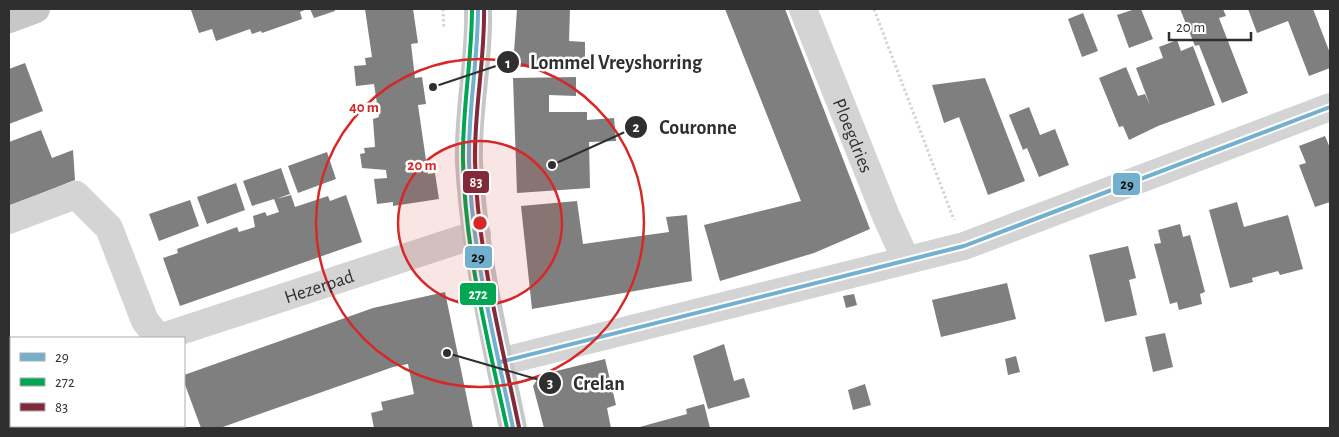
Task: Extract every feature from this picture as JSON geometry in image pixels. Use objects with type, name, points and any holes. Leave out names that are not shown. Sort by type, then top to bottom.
[{"type":"main road","points":[[9,19],[36,9]]},
{"type":"main road","points":[[478,9],[479,30],[469,140],[477,234],[513,428]]},
{"type":"street","name":"Ploegdries","points":[[804,9],[886,216],[906,260]]},
{"type":"street","points":[[500,362],[964,246],[1330,107]]},
{"type":"street","points":[[9,220],[76,194],[109,228],[145,321],[158,337]]},
{"type":"street","name":"Hezerpad","points":[[162,337],[477,234]]},
{"type":"path","points":[[443,9],[444,29]]},
{"type":"path","points":[[874,9],[964,246]]},
{"type":"building","points":[[307,9],[300,12],[302,19],[262,33],[261,31],[252,34],[250,29],[216,41],[212,29],[199,33],[191,10]]},
{"type":"building","points":[[310,9],[334,9],[335,11],[314,18]]},
{"type":"building","points":[[365,9],[413,9],[418,43],[411,44],[415,78],[422,77],[426,104],[418,105],[428,174],[435,173],[439,199],[393,206],[393,202],[377,204],[374,179],[387,178],[386,170],[362,168],[360,154],[365,153],[364,148],[375,147],[373,119],[379,117],[374,84],[356,86],[354,66],[366,65],[365,58],[372,57]]},
{"type":"building","points":[[517,9],[570,9],[569,41],[585,42],[585,66],[513,67]]},
{"type":"building","points":[[725,9],[785,9],[870,229],[814,253],[720,281],[704,225],[801,201]]},
{"type":"building","points":[[1141,9],[1153,39],[1129,48],[1117,15]]},
{"type":"building","points":[[1180,9],[1223,9],[1226,16],[1219,18],[1248,93],[1222,103],[1199,45],[1195,46]]},
{"type":"building","points":[[1248,9],[1313,9],[1330,53],[1330,68],[1309,76],[1288,21],[1257,33]]},
{"type":"building","points":[[1083,13],[1098,51],[1082,57],[1068,19]]},
{"type":"building","points":[[1177,40],[1181,51],[1193,46],[1215,105],[1158,126],[1129,140],[1123,126],[1119,127],[1099,78],[1126,67],[1138,96],[1145,94],[1150,105],[1136,68],[1163,58],[1159,47]]},
{"type":"building","points":[[25,63],[43,111],[9,124],[9,69]]},
{"type":"building","points":[[576,77],[576,96],[549,95],[549,112],[587,112],[587,120],[614,118],[616,141],[589,142],[590,188],[517,193],[513,78]]},
{"type":"building","points":[[985,78],[1025,181],[988,195],[959,117],[944,123],[932,85]]},
{"type":"building","points":[[1029,107],[1040,135],[1055,129],[1069,165],[1039,177],[1027,148],[1023,150],[1009,115]]},
{"type":"building","points":[[41,130],[52,158],[73,150],[75,180],[9,206],[9,142]]},
{"type":"building","points":[[1325,136],[1330,148],[1330,202],[1315,207],[1299,165],[1306,163],[1299,146]]},
{"type":"building","points":[[327,152],[336,179],[298,193],[288,166]]},
{"type":"building","points":[[281,168],[290,194],[276,199],[291,195],[295,207],[328,196],[330,201],[346,195],[362,242],[180,306],[163,258],[178,253],[177,249],[237,227],[239,232],[255,227],[253,216],[265,212],[267,216],[279,212],[274,199],[252,206],[243,181]]},
{"type":"building","points":[[236,183],[245,210],[207,224],[197,197]]},
{"type":"building","points":[[190,200],[199,226],[159,241],[149,214]]},
{"type":"building","points":[[577,201],[583,244],[669,232],[666,217],[687,215],[692,281],[532,309],[521,206]]},
{"type":"building","points":[[1237,202],[1244,227],[1288,215],[1303,269],[1280,275],[1278,271],[1252,278],[1253,282],[1230,288],[1209,210]]},
{"type":"building","points":[[1180,224],[1183,237],[1190,235],[1205,292],[1200,294],[1202,304],[1179,310],[1177,302],[1170,304],[1154,244],[1161,243],[1158,230]]},
{"type":"building","points":[[1128,246],[1136,278],[1129,280],[1137,315],[1105,322],[1089,255]]},
{"type":"building","points":[[1007,283],[1016,319],[941,337],[932,300]]},
{"type":"building","points":[[445,292],[473,428],[374,428],[371,413],[383,410],[381,402],[414,394],[408,364],[393,367],[220,428],[201,428],[185,385],[185,375],[373,308]]},
{"type":"building","points":[[854,294],[857,305],[846,308],[843,296]]},
{"type":"building","points":[[1165,333],[1173,367],[1153,372],[1145,337]]},
{"type":"building","points":[[724,344],[734,381],[744,378],[750,397],[708,409],[693,356]]},
{"type":"building","points":[[1016,356],[1020,372],[1008,375],[1005,359]]},
{"type":"building","points":[[605,359],[616,405],[607,408],[611,428],[544,428],[533,386],[540,375]]},
{"type":"building","points":[[865,384],[871,405],[853,410],[848,390]]},
{"type":"building","points":[[704,404],[710,428],[636,428],[687,414],[686,409]]},
{"type":"transit line","name":"272","points":[[472,9],[463,142],[465,195],[468,228],[479,296],[507,428]]},
{"type":"transit line","name":"29","points":[[478,9],[469,142],[471,195],[474,228],[485,296],[513,428]]},
{"type":"transit line","name":"83","points":[[484,9],[483,47],[475,142],[477,194],[480,228],[491,295],[519,427]]},
{"type":"transit line","name":"29","points":[[500,362],[964,246],[1330,107]]},
{"type":"place","name":"Lommel Vreyshorring","points":[[433,87]]},
{"type":"place","name":"Couronne","points":[[552,165]]},
{"type":"place","name":"Crelan","points":[[447,353]]}]
